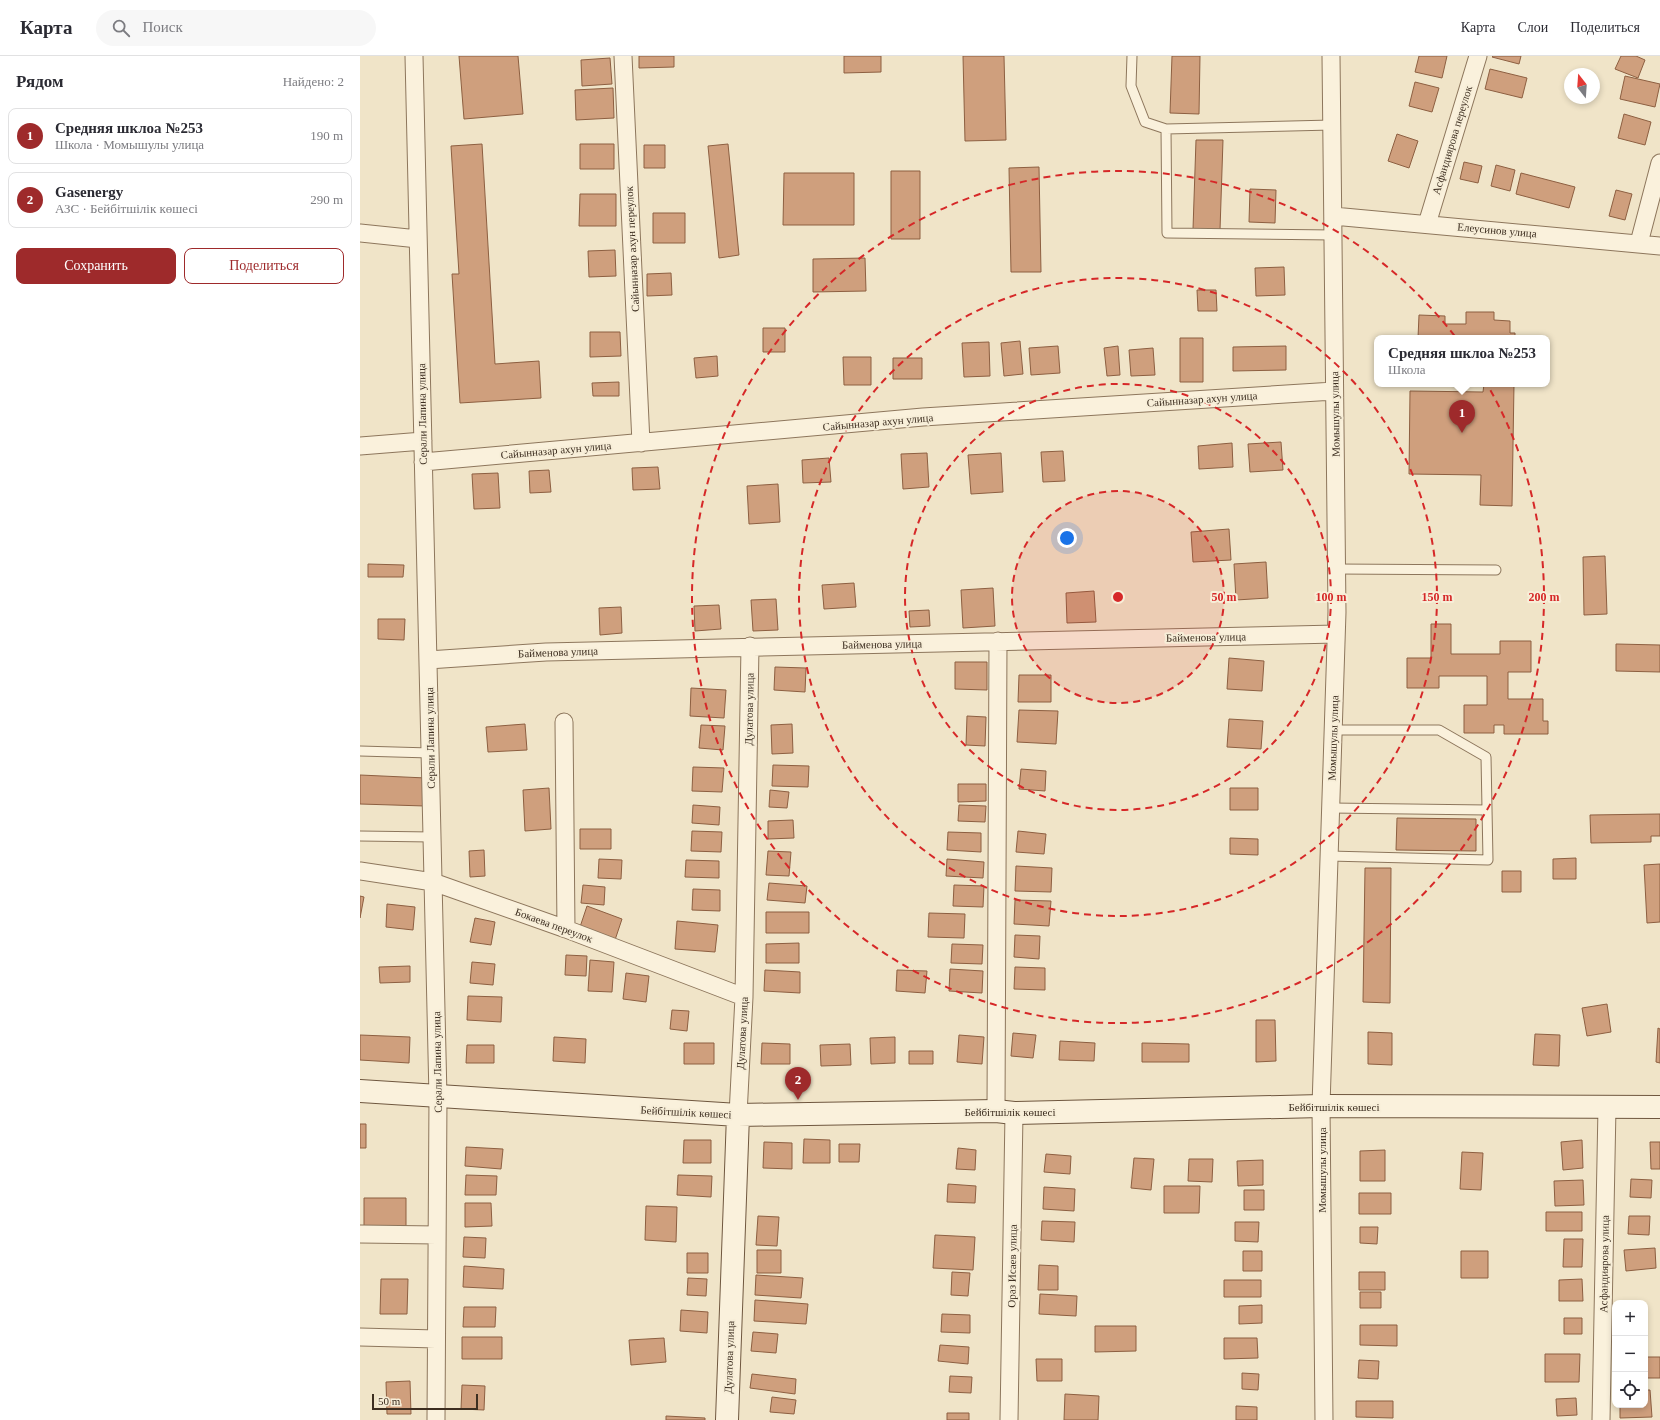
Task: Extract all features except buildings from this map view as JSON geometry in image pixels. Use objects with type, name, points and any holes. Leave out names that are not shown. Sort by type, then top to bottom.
[{"type":"street","name":"Серали Лапина улица","points":[[414,56],[438,1097],[436,1420]]},
{"type":"street","name":"Сайынназар ахун переулок","points":[[623,56],[641,443]]},
{"type":"street","name":"Момышулы улица","points":[[1324,1420],[1321,1106],[1336,634],[1331,56]]},
{"type":"street","name":"Асфандиярова переулок","points":[[1427,224],[1478,56]]},
{"type":"street","points":[[1639,243],[1660,163]]},
{"type":"street","name":"Елеусинов улица","points":[[1333,216],[1660,246]]},
{"type":"street","points":[[360,233],[418,239]]},
{"type":"street","name":"Сайынназар ахун улица","points":[[423,462],[923,418],[1334,391]]},
{"type":"street","points":[[360,446],[423,441]]},
{"type":"street","name":"Байменова улица","points":[[428,660],[546,652],[750,646],[1336,634]]},
{"type":"street","name":"Ораз Исаев улица","points":[[998,641],[1010,1420]]},
{"type":"street","name":"Дулатова улица","points":[[727,1420],[738,1115],[744,997],[750,646]]},
{"type":"street","points":[[564,722],[566,929]]},
{"type":"street","name":"Бокаева переулок","points":[[360,871],[433,882],[566,929],[744,997]]},
{"type":"street","name":"Бейбітшілік көшесі","points":[[360,1091],[738,1115],[1321,1106],[1660,1107]]},
{"type":"street","name":"Асфандиярова улица","points":[[1601,1420],[1606,1107]]},
{"type":"street","points":[[360,1234],[437,1235]]},
{"type":"street","points":[[360,1337],[436,1339]]},
{"type":"lane","points":[[1132,56],[1131,86],[1145,122],[1166,129],[1332,125]]},
{"type":"lane","points":[[1166,129],[1167,233],[1333,235]]},
{"type":"lane","points":[[1336,569],[1496,570]]},
{"type":"lane","points":[[1329,856],[1488,860],[1486,757],[1439,730],[1333,730]]},
{"type":"lane","points":[[360,751],[430,753]]},
{"type":"lane","points":[[1331,808],[1487,810]]},
{"type":"lane","points":[[360,836],[432,836]]},
{"type":"place","name":"Средняя шклоа №253","points":[[1462,433]]},
{"type":"place","name":"Gasenergy","points":[[798,1100]]}]
